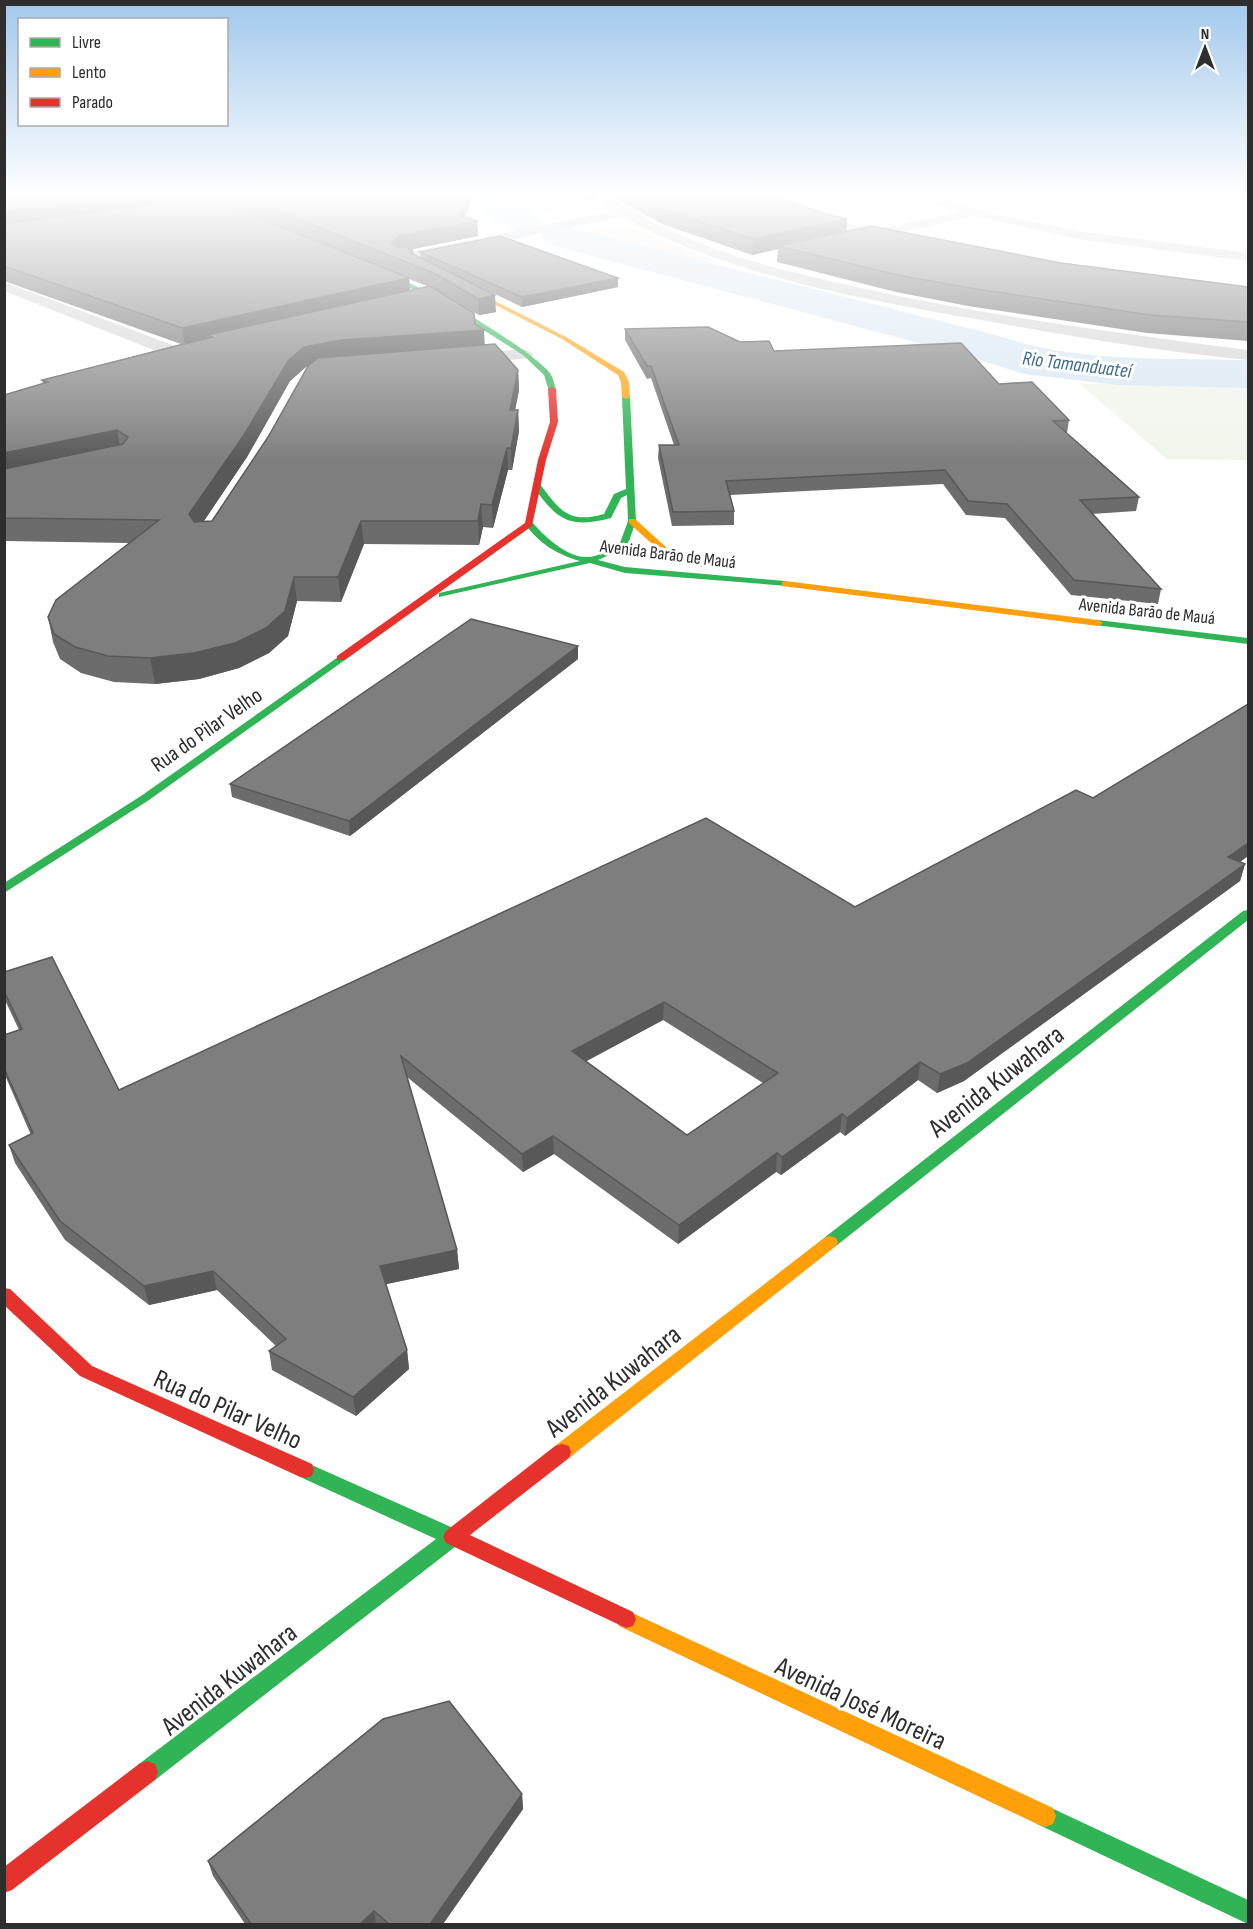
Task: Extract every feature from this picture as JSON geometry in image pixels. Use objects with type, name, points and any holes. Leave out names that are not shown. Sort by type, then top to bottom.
[{"type":"main road","points":[[401,283],[433,296],[525,354],[547,374],[552,386],[554,422],[529,524]]},
{"type":"main road","name":"Avenida Barão de Mauá","points":[[453,283],[554,333],[621,374],[625,382],[632,521],[652,544],[669,554],[700,564],[792,585]]},
{"type":"main road","points":[[537,486],[560,516],[580,522],[593,522],[608,516],[617,496],[630,490]]},
{"type":"main road","name":"Rua do Pilar Velho","points":[[428,598],[586,561],[615,551],[624,545],[632,521]]},
{"type":"main road","name":"Avenida Barão de Mauá","points":[[529,524],[542,540],[566,554],[625,570],[792,585],[1248,641]]},
{"type":"main road","name":"Rua do Pilar Velho","points":[[4,889],[145,798],[529,524]]},
{"type":"main road","name":"Avenida Kuwahara","points":[[4,1882],[453,1537],[1248,914]]},
{"type":"main road","name":"Rua do Pilar Velho","points":[[4,1294],[86,1371],[453,1537]]},
{"type":"main road","name":"Avenida José Moreira","points":[[453,1537],[1248,1912]]},
{"type":"street","points":[[818,283],[968,315],[1074,333],[1248,354]]},
{"type":"street","points":[[4,286],[186,353],[147,363]]},
{"type":"street","points":[[399,304],[433,296]]},
{"type":"street","points":[[4,304],[37,298]]},
{"type":"street","points":[[446,360],[525,354]]},
{"type":"shaded area","points":[[1248,382],[1248,460],[1167,459],[1080,384]]},
{"type":"building","points":[[53,283],[386,283],[182,328]]},
{"type":"building","points":[[451,283],[471,283],[495,295],[478,299]]},
{"type":"building","points":[[490,283],[593,283],[522,297]]},
{"type":"building","points":[[942,283],[1217,283],[1248,287],[1248,322],[1150,315]]},
{"type":"building","points":[[430,286],[474,313],[475,324],[484,330],[342,340],[304,347],[288,361],[244,435],[189,514],[194,522],[212,521],[268,437],[308,366],[318,358],[495,344],[518,370],[510,410],[518,410],[511,448],[507,448],[492,505],[481,504],[478,521],[361,521],[338,577],[294,577],[285,611],[266,628],[235,643],[194,653],[150,658],[108,656],[75,647],[54,634],[48,617],[56,600],[159,520],[4,518],[4,469],[123,444],[128,437],[117,430],[4,453],[4,395],[48,382],[42,380],[212,337],[207,335]]},
{"type":"building","points":[[708,327],[740,342],[769,341],[774,351],[961,343],[999,384],[1032,382],[1069,420],[1053,421],[1139,497],[1080,500],[1161,589],[1074,580],[1007,504],[968,501],[945,470],[726,481],[734,511],[673,512],[659,445],[679,445],[651,366],[647,366],[625,329]]},
{"type":"building","points":[[471,619],[578,646],[349,821],[230,784]]},
{"type":"building","points":[[1248,704],[1248,843],[1228,857],[1245,864],[967,1063],[940,1074],[920,1062],[847,1118],[842,1114],[782,1157],[777,1153],[679,1225],[553,1136],[522,1154],[401,1056],[457,1250],[380,1266],[407,1350],[353,1397],[269,1351],[286,1339],[213,1271],[144,1286],[60,1221],[9,1145],[33,1133],[4,1068],[4,1035],[22,1029],[4,991],[4,972],[52,957],[119,1090],[706,818],[855,907],[1076,790],[1093,798]],"holes":[[[664,1002],[778,1073],[687,1135],[572,1051]]]},
{"type":"building","points":[[449,1701],[522,1794],[430,1924],[389,1924],[374,1911],[360,1924],[251,1924],[208,1861],[383,1719]]},
{"type":"waterway","name":"Rio Tamanduateí","points":[[741,283],[983,346],[1024,360],[1118,371],[1248,374]]},
{"type":"traffic: fast","points":[[401,283],[433,296],[525,354],[547,374],[552,389]]},
{"type":"traffic: fast","points":[[442,595],[586,562],[624,545],[632,521],[626,397]]},
{"type":"traffic: fast","points":[[537,486],[559,513],[566,518],[584,521],[608,516],[617,496],[630,490]]},
{"type":"traffic: fast","points":[[529,524],[542,540],[566,554],[625,570],[785,584]]},
{"type":"traffic: fast","points":[[1098,623],[1248,641]]},
{"type":"traffic: fast","points":[[4,889],[145,798],[341,658]]},
{"type":"traffic: fast","points":[[830,1242],[1248,914]]},
{"type":"traffic: fast","points":[[147,1772],[453,1537],[305,1470]]},
{"type":"traffic: fast","points":[[1045,1816],[1248,1912]]},
{"type":"traffic: slow","points":[[456,283],[564,338],[621,374],[625,382],[626,397]]},
{"type":"traffic: slow","points":[[632,521],[664,550],[705,565]]},
{"type":"traffic: slow","points":[[785,584],[1098,623]]},
{"type":"traffic: slow","points":[[562,1452],[830,1242]]},
{"type":"traffic: slow","points":[[626,1619],[1045,1816]]},
{"type":"traffic: jam","points":[[341,658],[529,524],[542,460],[554,422],[552,389]]},
{"type":"traffic: jam","points":[[4,1294],[86,1371],[305,1470]]},
{"type":"traffic: jam","points":[[562,1452],[453,1537],[626,1619]]},
{"type":"traffic: jam","points":[[4,1882],[147,1772]]}]
